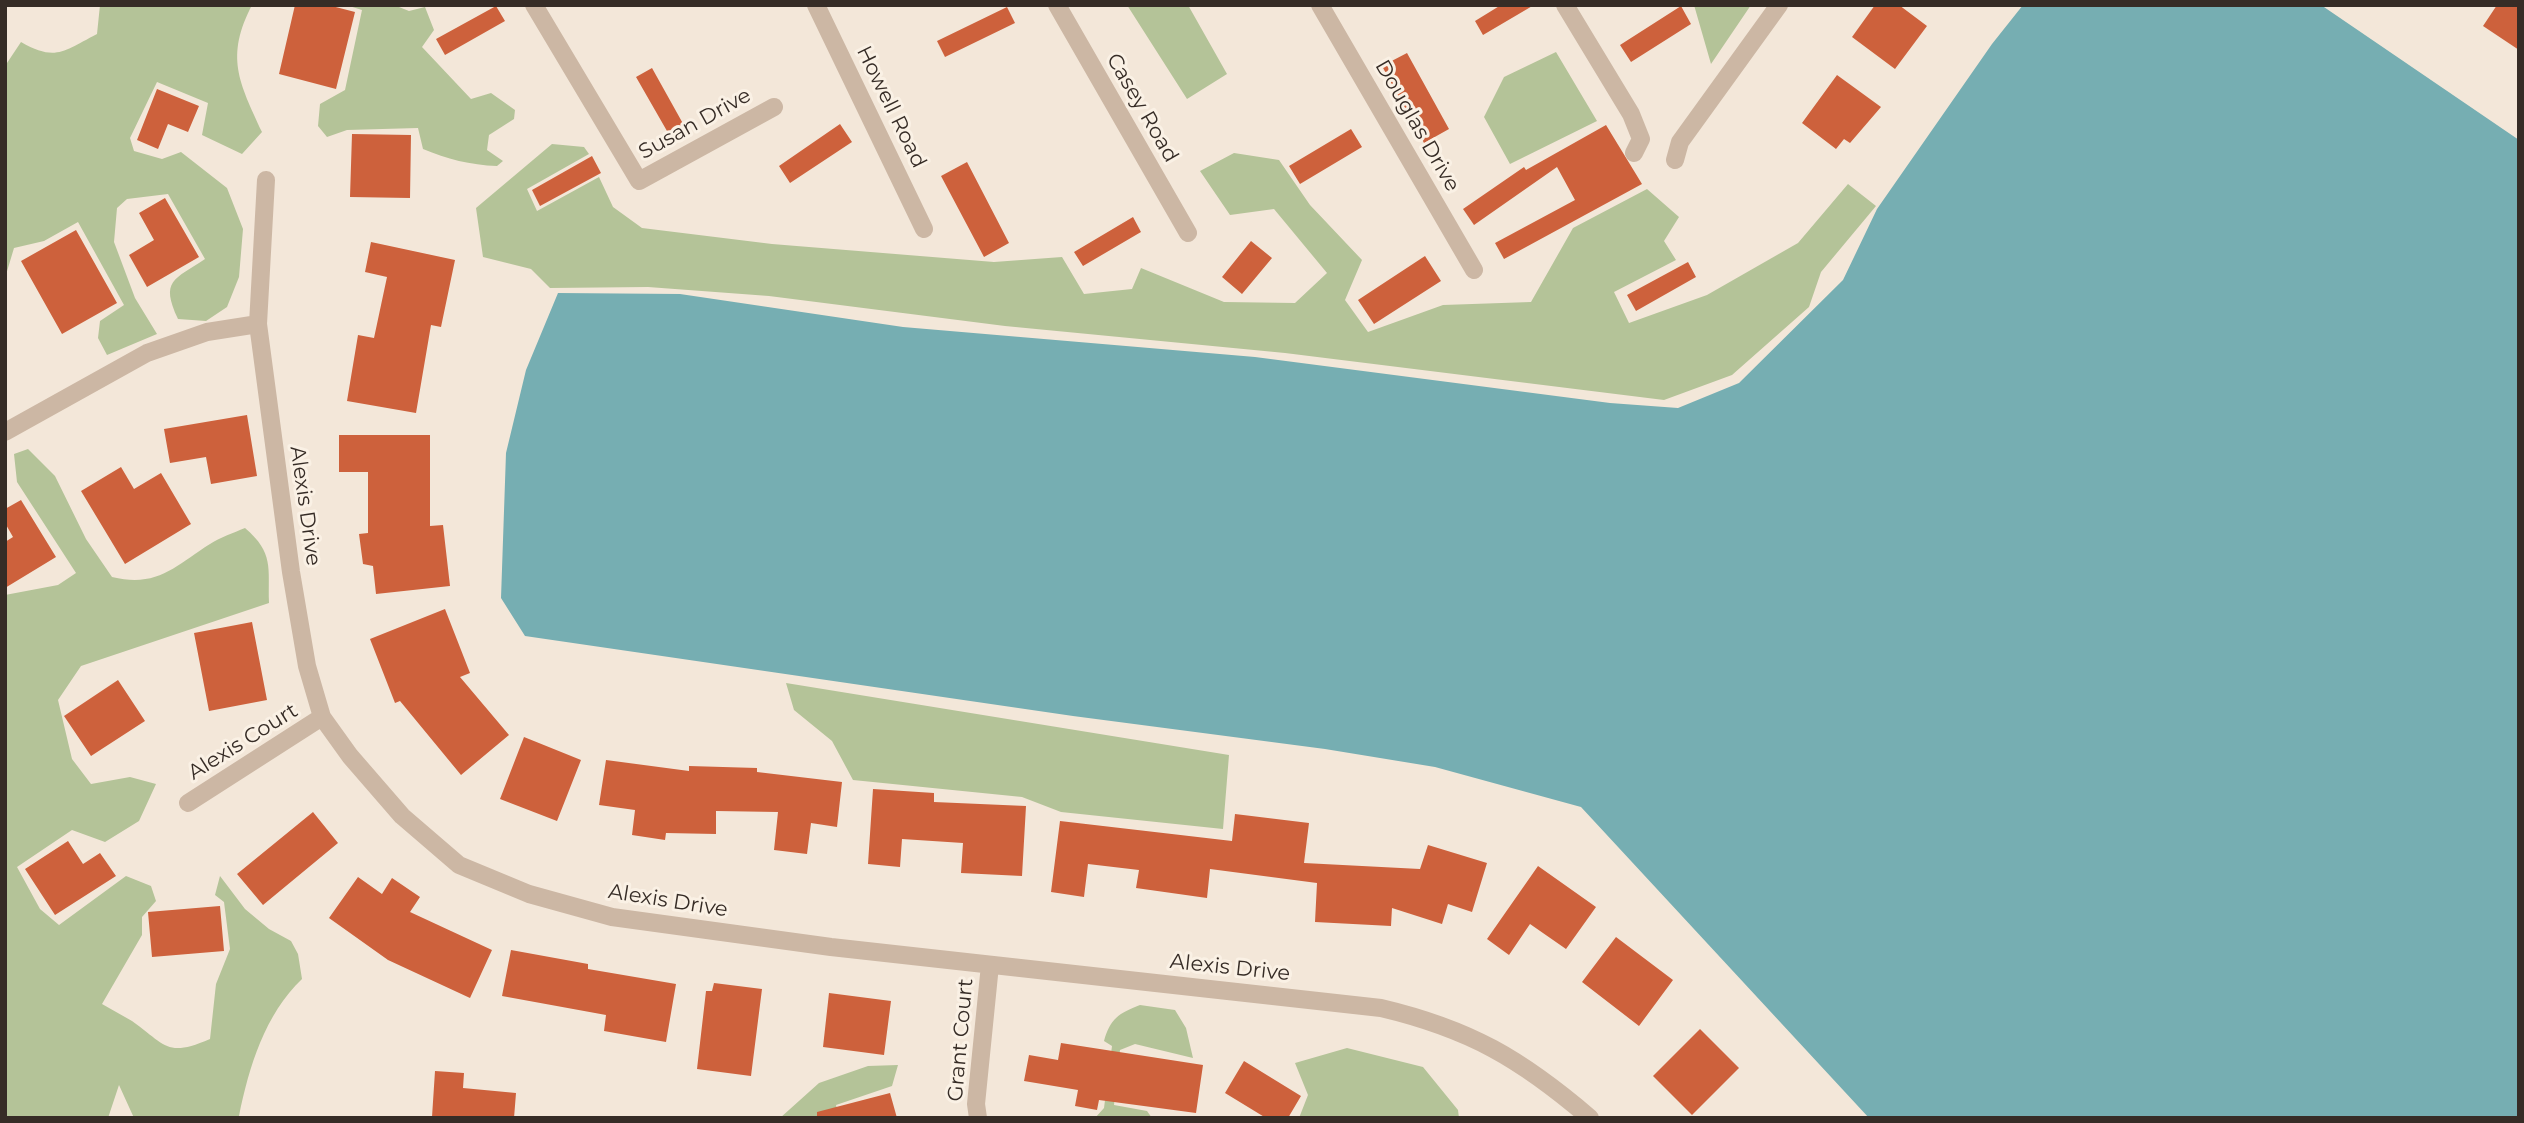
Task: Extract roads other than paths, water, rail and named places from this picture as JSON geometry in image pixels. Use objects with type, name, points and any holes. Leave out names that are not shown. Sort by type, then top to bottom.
[{"type":"street","name":"Susan Drive","points":[[534,5],[639,181],[774,107]]},
{"type":"street","name":"Howell Road","points":[[816,5],[924,229]]},
{"type":"street","name":"Casey Road","points":[[1057,5],[1188,233]]},
{"type":"street","name":"Douglas Drive","points":[[1320,5],[1474,270]]},
{"type":"street","points":[[1565,5],[1631,114],[1641,138],[1634,153]]},
{"type":"street","points":[[1675,160],[1680,142],[1779,5]]},
{"type":"street","name":"Alexis Drive","points":[[266,180],[258,324],[300,634],[322,717],[377,791],[459,865],[529,894],[612,917],[990,965],[1381,1008],[1419,1017],[1477,1039],[1520,1063],[1590,1118]]},
{"type":"street","points":[[5,432],[147,353],[207,332],[258,324]]},
{"type":"street","name":"Alexis Court","points":[[188,803],[322,717]]},
{"type":"street","name":"Grant Court","points":[[978,1118],[976,1104],[990,965]]},
{"type":"water","points":[[2023,5],[2321,5],[2519,140],[2519,1118],[1869,1118],[1581,807],[1435,767],[1325,749],[1073,716],[525,636],[501,598],[506,453],[526,370],[558,293],[680,294],[903,327],[1255,357],[1610,403],[1678,408],[1739,383],[1843,280],[1877,209],[1992,44]]}]
